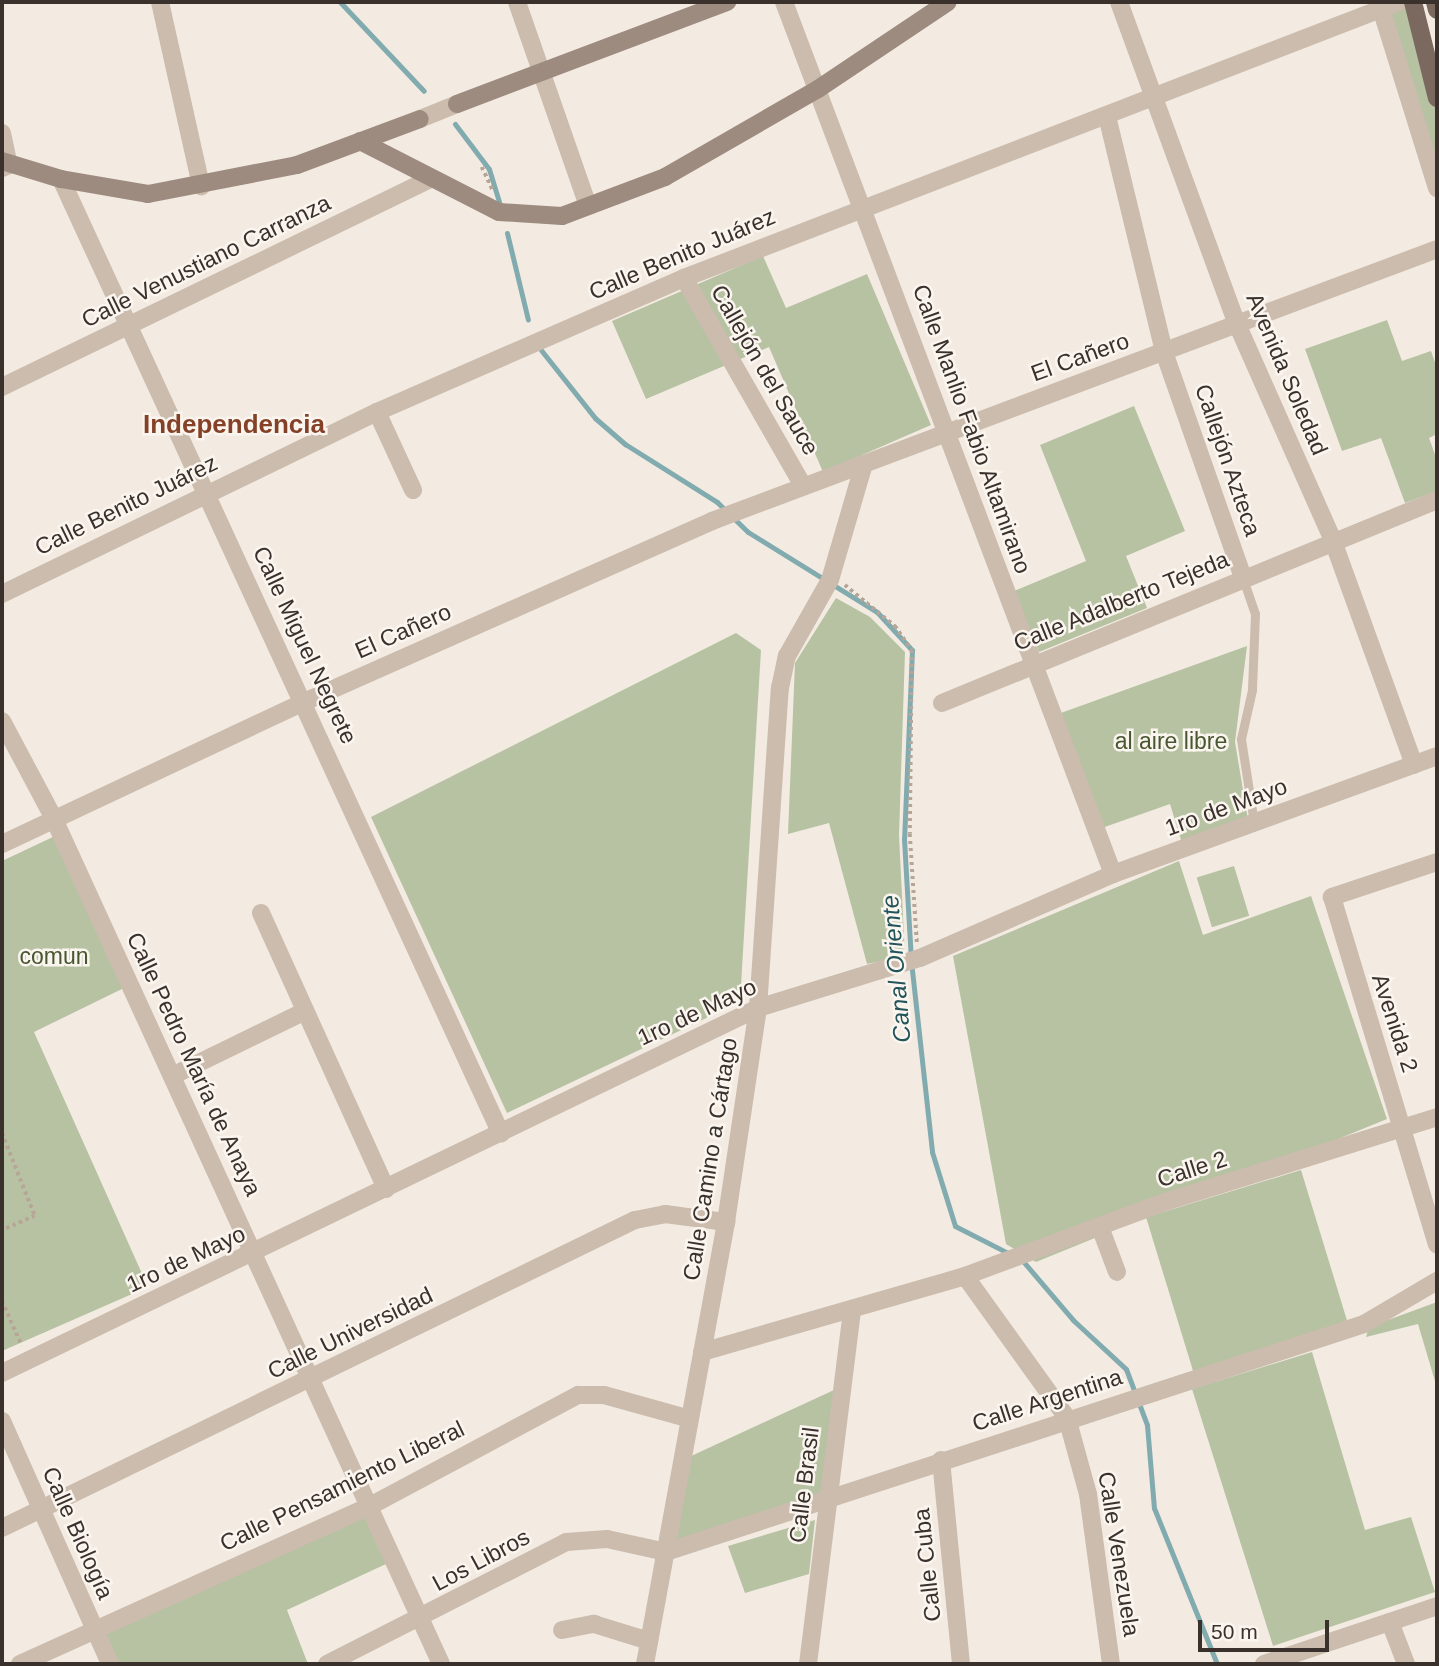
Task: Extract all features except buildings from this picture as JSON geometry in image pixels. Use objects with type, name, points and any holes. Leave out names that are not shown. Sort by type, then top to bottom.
[{"type":"main road","points":[[457,104],[727,2]]},
{"type":"main road","points":[[359,141],[499,212],[562,216],[665,177],[818,89],[948,2]]},
{"type":"main road","points":[[1413,2],[1437,98]]},
{"type":"main road","points":[[1435,2],[1437,10]]},
{"type":"main road","points":[[4,164],[61,179],[148,194],[201,186],[297,165],[420,118]]},
{"type":"street","points":[[160,2],[201,186]]},
{"type":"street","points":[[517,2],[588,206]]},
{"type":"street","name":"Calle Manlio Fabio Altamirano","points":[[784,2],[949,432],[1032,664],[1113,874]]},
{"type":"street","name":"Avenida Soledad","points":[[1119,2],[1151,98],[1237,324],[1333,541],[1414,765]]},
{"type":"street","name":"Calle Benito Juárez","points":[[2,594],[206,492],[377,412],[684,278],[862,207],[1107,116],[1380,5],[1399,2]]},
{"type":"street","points":[[1380,5],[1437,188]]},
{"type":"street","points":[[420,118],[457,104]]},
{"type":"street","name":"Callejón Azteca","points":[[1107,116],[1164,352],[1243,578]]},
{"type":"street","points":[[2,133],[4,164]]},
{"type":"street","name":"Calle Venustiano Carranza","points":[[2,387],[432,178]]},
{"type":"street","name":"Calle Miguel Negrete","points":[[61,179],[501,1133]]},
{"type":"street","name":"El Cañero","points":[[2,844],[304,702],[712,521],[1437,248]]},
{"type":"street","name":"Callejón del Sauce","points":[[684,278],[803,486]]},
{"type":"street","points":[[377,412],[413,491]]},
{"type":"street","name":"Calle Camino a Cártago","points":[[647,1654],[726,1222],[758,1008],[779,688],[787,656],[831,578],[864,464]]},
{"type":"street","name":"Calle Adalberto Tejeda","points":[[942,703],[1437,500]]},
{"type":"street","name":"Calle Pedro María de Anaya","points":[[2,722],[54,819],[441,1664]]},
{"type":"street","name":"1ro de Mayo","points":[[2,1373],[254,1254],[758,1008],[920,958],[1113,874],[1437,756]]},
{"type":"street","name":"Avenida 2","points":[[1437,862],[1332,897],[1437,1244]]},
{"type":"street","points":[[261,913],[386,1189]]},
{"type":"street","points":[[172,1076],[305,1011]]},
{"type":"street","name":"Calle 2","points":[[702,1352],[852,1312],[965,1276],[1100,1227],[1437,1117]]},
{"type":"street","name":"Calle Universidad","points":[[2,1528],[635,1220],[665,1214],[726,1222]]},
{"type":"street","points":[[1100,1227],[1117,1272]]},
{"type":"street","name":"Calle Venezuela","points":[[965,1276],[1067,1418],[1088,1494],[1111,1664]]},
{"type":"street","name":"Calle Argentina","points":[[666,1552],[1067,1418],[1364,1324],[1437,1281]]},
{"type":"street","name":"Calle Brasil","points":[[808,1664],[826,1499],[852,1312]]},
{"type":"street","name":"Calle Pensamiento Liberal","points":[[20,1664],[370,1506],[578,1395],[604,1395],[690,1419]]},
{"type":"street","name":"Calle Biología","points":[[2,1421],[110,1664]]},
{"type":"street","name":"Calle Cuba","points":[[941,1460],[961,1664]]},
{"type":"street","name":"Los Libros","points":[[327,1664],[422,1619],[566,1542],[607,1539],[666,1552]]},
{"type":"street","points":[[1264,1664],[1437,1605]]},
{"type":"street","points":[[1390,1622],[1406,1664]]},
{"type":"street","points":[[562,1630],[594,1624],[647,1654]]},
{"type":"street","points":[[629,1664],[647,1654]]},
{"type":"lane","name":"Callejón Azteca","points":[[1243,578],[1255,614],[1252,690],[1241,738],[1254,823]]},
{"type":"path","points":[[831,578],[895,626],[912,650],[915,698],[910,834],[920,958]]},
{"type":"path","points":[[2,1133],[36,1216],[2,1231]]},
{"type":"path","points":[[2,1301],[28,1361]]},
{"type":"green space","points":[[1404,2],[1437,113],[1437,179],[1383,10]]},
{"type":"green space","points":[[763,256],[786,308],[867,274],[931,425],[823,472],[769,347],[646,399],[612,321]]},
{"type":"green space","points":[[1387,320],[1402,361],[1431,351],[1437,368],[1437,434],[1429,438],[1437,460],[1437,491],[1405,503],[1381,438],[1342,451],[1305,349]]},
{"type":"green space","points":[[1134,406],[1185,531],[1126,556],[1147,608],[1039,652],[1014,591],[1086,561],[1040,445]]},
{"type":"green space","points":[[836,598],[870,617],[905,652],[899,835],[905,956],[867,964],[829,823],[788,834],[795,663]]},
{"type":"green space","points":[[736,633],[761,650],[740,1002],[507,1113],[371,817]]},
{"type":"green space","name":"al aire libre","points":[[1247,646],[1235,742],[1248,820],[1182,843],[1170,804],[1099,829],[1058,714]]},
{"type":"green space","name":"comun","points":[[55,836],[126,987],[34,1032],[148,1287],[2,1351],[2,861]]},
{"type":"green space","points":[[1179,861],[1203,935],[1311,896],[1387,1119],[1036,1262],[1006,1244],[953,956]]},
{"type":"green space","points":[[1234,866],[1249,916],[1212,927],[1197,877]]},
{"type":"green space","points":[[1301,1170],[1348,1324],[1193,1371],[1146,1217]]},
{"type":"green space","points":[[1437,1302],[1437,1388],[1418,1324],[1366,1337],[1369,1327]]},
{"type":"green space","points":[[1312,1352],[1365,1530],[1411,1517],[1435,1592],[1273,1646],[1192,1389]]},
{"type":"green space","points":[[834,1390],[822,1495],[673,1544],[689,1457]]},
{"type":"green space","points":[[366,1517],[386,1564],[287,1610],[308,1664],[119,1664],[102,1633]]},
{"type":"green space","points":[[815,1520],[809,1574],[745,1593],[728,1546]]},
{"type":"waterway","name":"Canal Oriente","points":[[340,2],[424,91]]},
{"type":"waterway","name":"Canal Oriente","points":[[455,124],[489,169],[500,204]]},
{"type":"waterway","name":"Canal Oriente","points":[[507,233],[528,320]]},
{"type":"waterway","name":"Canal Oriente","points":[[541,350],[595,418],[625,444],[717,502],[748,532],[877,612],[912,650],[904,839],[911,961],[932,1152],[955,1226],[1010,1254]]},
{"type":"waterway","name":"Canal Oriente","points":[[1022,1260],[1073,1320],[1126,1369],[1147,1425],[1154,1508],[1217,1664]]},
{"type":"district","name":"Independencia","points":[[234,425]]}]
